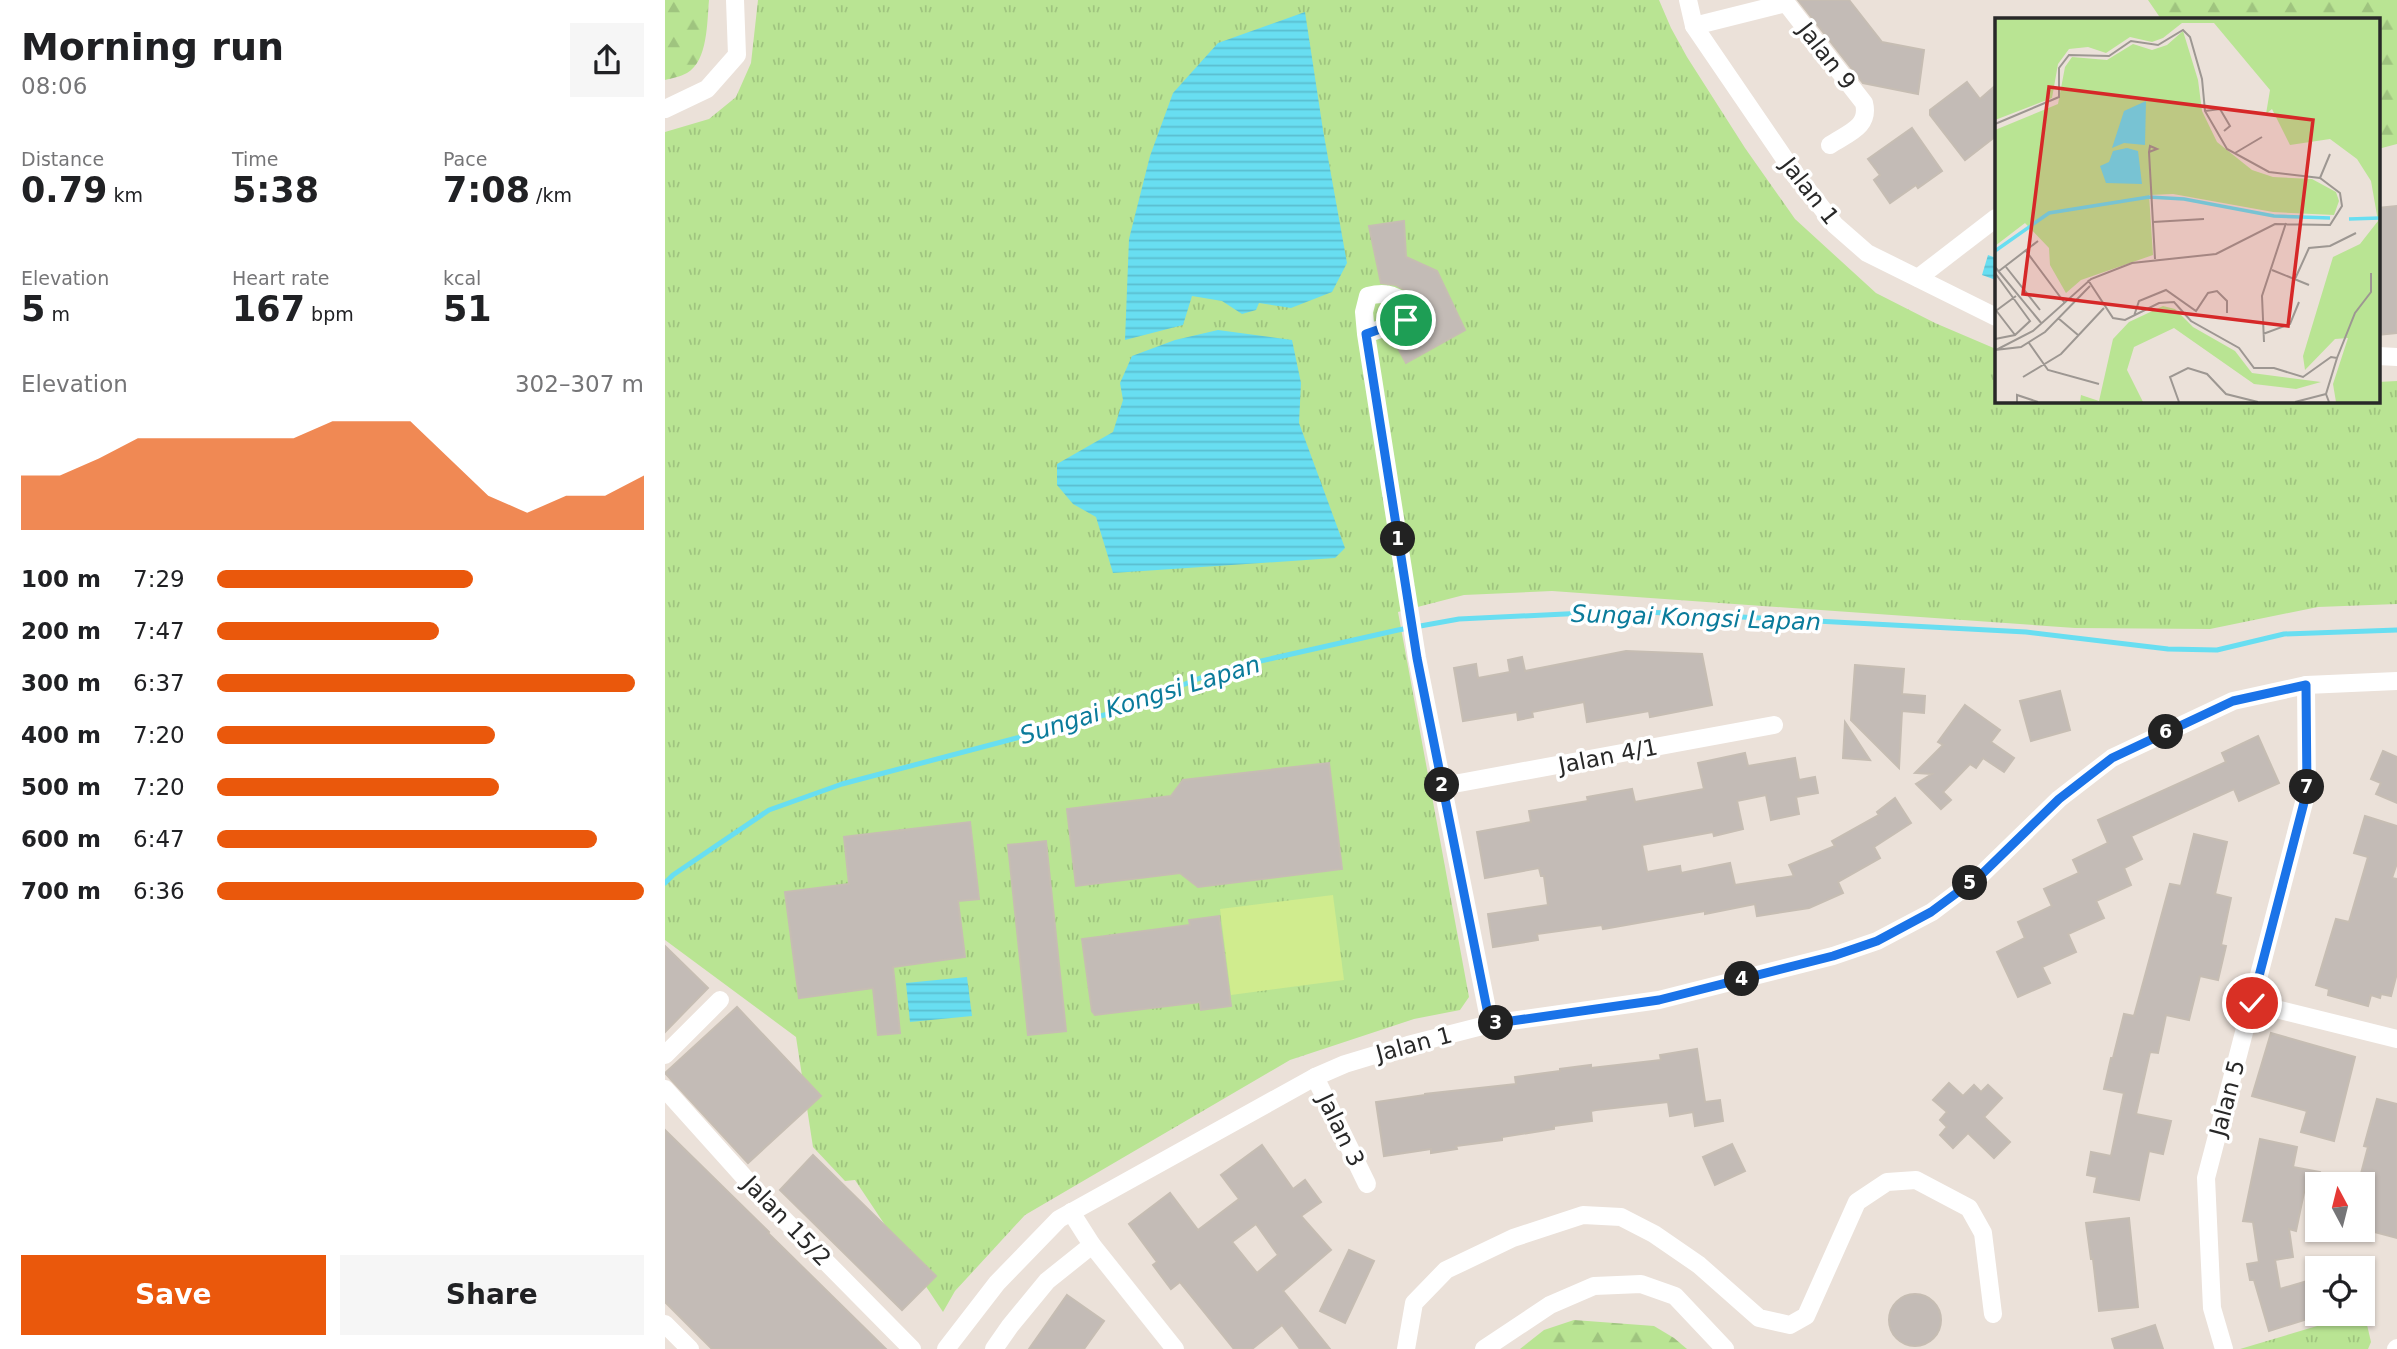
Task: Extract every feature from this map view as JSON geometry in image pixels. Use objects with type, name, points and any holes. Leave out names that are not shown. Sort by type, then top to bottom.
[{"type":"street","points":[[665,109],[707,89],[737,55],[735,0]]},
{"type":"street","name":"Jalan 1","points":[[1688,0],[1694,26],[1793,171],[1835,225],[1867,253],[1995,316]]},
{"type":"street","name":"Jalan 9","points":[[1694,26],[1786,3],[1864,103],[1867,114],[1863,122],[1830,145]]},
{"type":"street","points":[[1918,278],[1995,219]]},
{"type":"street","points":[[1366,334],[1417,658],[1490,1024]]},
{"type":"street","points":[[2379,356],[2397,357]]},
{"type":"street","name":"Jalan 1","points":[[946,1349],[997,1283],[1059,1219],[1315,1077],[1345,1064],[1490,1024],[1659,1000],[1833,956],[1877,941],[1931,912],[1981,875],[2059,799],[2112,758],[2233,701],[2306,685],[2397,681]]},
{"type":"street","name":"Jalan 5","points":[[2224,1349],[2212,1308],[2206,1178],[2307,791],[2306,685]]},
{"type":"street","name":"Jalan 4/1","points":[[1441,778],[1774,725]]},
{"type":"street","points":[[665,1055],[720,1000]]},
{"type":"street","points":[[2252,1003],[2397,1039]]},
{"type":"street","name":"Jalan 3","points":[[1315,1077],[1367,1184]]},
{"type":"street","name":"Jalan 15/2","points":[[665,1089],[762,1197],[912,1349]]},
{"type":"street","points":[[1406,1349],[1414,1303],[1446,1270],[1513,1238],[1583,1215],[1621,1217],[1654,1234],[1699,1265],[1759,1318],[1790,1325],[1806,1316],[1857,1202],[1887,1182],[1916,1180],[1969,1208],[1983,1233],[1993,1314]]},
{"type":"street","points":[[1071,1212],[1092,1245],[1175,1349]]},
{"type":"street","points":[[995,1349],[1010,1325],[1047,1281],[1092,1245]]},
{"type":"street","points":[[1484,1349],[1550,1305],[1594,1286],[1641,1284],[1675,1296],[1725,1349]]},
{"type":"street","points":[[665,1324],[690,1349]]},
{"type":"green space","points":[[665,0],[709,0],[707,30],[699,60],[687,73],[665,80]]},
{"type":"green space","points":[[758,0],[1659,0],[1687,57],[1745,148],[1795,219],[1876,293],[1935,323],[1995,349],[1995,402],[2379,402],[2379,382],[2397,381],[2397,604],[2318,607],[2210,629],[2075,628],[1552,591],[1464,595],[1398,612],[1469,997],[1460,1010],[1414,1019],[1290,1060],[1025,1215],[955,1291],[943,1312],[855,1180],[845,1181],[813,1147],[796,1037],[665,940],[665,132],[709,119],[736,97],[751,63]]},
{"type":"green space","points":[[2148,0],[2397,0],[2397,144],[2379,149],[2379,18],[2160,18]]},
{"type":"green space","points":[[1333,895],[1344,980],[1231,995],[1220,909]]},
{"type":"green space","points":[[1574,1320],[1654,1326],[1687,1349],[1520,1349],[1544,1330]]},
{"type":"green space","points":[[2317,1326],[2367,1326],[2371,1342],[2368,1349],[2240,1349]]},
{"type":"water","points":[[1305,12],[1347,263],[1332,292],[1291,308],[1259,303],[1256,310],[1242,314],[1222,301],[1192,296],[1183,325],[1125,340],[1129,239],[1150,156],[1173,93],[1218,43]]},
{"type":"water","points":[[1988,255],[1995,258],[1995,280],[1982,275]]},
{"type":"water","points":[[1218,330],[1292,340],[1301,383],[1299,423],[1345,548],[1335,558],[1113,573],[1096,517],[1073,504],[1057,485],[1057,464],[1113,432],[1123,400],[1120,383],[1132,356],[1175,340]]},
{"type":"water","points":[[967,977],[972,1016],[910,1022],[906,983]]},
{"type":"building","points":[[1798,0],[1849,0],[1882,42],[1924,50],[1918,94],[1863,83]]},
{"type":"building","points":[[1967,82],[1980,99],[1995,86],[1995,137],[1965,160],[1930,115],[1930,110]]},
{"type":"building","points":[[1912,128],[1942,171],[1890,203],[1874,180],[1880,175],[1868,159]]},
{"type":"building","points":[[2397,206],[2397,333],[2379,335],[2379,208]]},
{"type":"building","points":[[1404,221],[1406,257],[1437,271],[1465,330],[1406,363],[1392,337],[1410,331],[1427,319],[1420,303],[1409,292],[1396,285],[1381,283],[1369,226]]},
{"type":"building","points":[[1626,651],[1702,654],[1712,705],[1650,717],[1649,711],[1587,722],[1584,702],[1532,712],[1533,717],[1518,720],[1517,712],[1463,721],[1454,668],[1476,664],[1478,678],[1510,672],[1508,660],[1522,657],[1525,671]]},
{"type":"building","points":[[1855,665],[1904,669],[1902,694],[1925,696],[1924,713],[1902,711],[1899,768],[1851,720]]},
{"type":"building","points":[[2060,691],[2070,730],[2031,741],[2020,701]]},
{"type":"building","points":[[1965,705],[2000,730],[1991,742],[2014,758],[2004,772],[1983,758],[1976,768],[1970,764],[1943,792],[1951,800],[1941,809],[1916,784],[1932,774],[1915,773],[1943,745],[1938,742]]},
{"type":"building","points":[[1845,722],[1870,760],[1843,758]]},
{"type":"building","points":[[2258,736],[2279,783],[2239,801],[2234,789],[2131,836],[2142,859],[2124,868],[2131,885],[2096,901],[2104,918],[2068,934],[2076,952],[2042,967],[2050,983],[2018,997],[1997,952],[2025,938],[2018,922],[2052,906],[2044,889],[2079,873],[2073,860],[2108,843],[2098,820],[2226,762],[2222,753]]},
{"type":"building","points":[[2383,751],[2397,757],[2397,803],[2376,794],[2381,783],[2371,779]]},
{"type":"building","points":[[1745,753],[1748,766],[1795,758],[1799,780],[1815,777],[1818,793],[1796,797],[1799,814],[1771,820],[1766,795],[1737,801],[1743,829],[1714,836],[1713,832],[1642,845],[1647,872],[1680,866],[1681,873],[1730,863],[1735,885],[1794,876],[1789,865],[1835,846],[1832,841],[1879,815],[1877,812],[1895,798],[1911,823],[1874,847],[1880,858],[1838,882],[1843,893],[1809,908],[1757,916],[1755,904],[1603,929],[1602,925],[1537,934],[1538,940],[1493,947],[1488,914],[1548,905],[1544,876],[1541,876],[1539,868],[1485,878],[1477,832],[1531,822],[1529,811],[1588,801],[1587,797],[1632,789],[1635,802],[1704,789],[1698,763]]},
{"type":"building","points":[[1329,763],[1342,869],[1198,887],[1180,873],[1076,886],[1067,809],[1171,796],[1183,780]]},
{"type":"building","points":[[2365,816],[2397,826],[2397,863],[2392,878],[2397,879],[2397,973],[2391,996],[2381,994],[2380,998],[2371,995],[2368,1006],[2328,995],[2329,989],[2316,985],[2336,919],[2349,922],[2368,857],[2354,853]]},
{"type":"building","points":[[970,822],[979,899],[958,901],[965,957],[893,967],[900,1033],[878,1035],[873,988],[799,998],[785,892],[849,884],[844,837]]},
{"type":"building","points":[[2194,834],[2227,842],[2215,894],[2231,898],[2221,945],[2226,946],[2218,980],[2200,976],[2189,1020],[2166,1015],[2158,1053],[2150,1052],[2136,1114],[2171,1121],[2163,1154],[2149,1151],[2139,1200],[2094,1192],[2097,1177],[2087,1175],[2091,1152],[2111,1156],[2124,1093],[2104,1089],[2111,1058],[2124,1014],[2134,1016],[2170,884],[2181,886]]},
{"type":"building","points":[[1046,841],[1066,1031],[1028,1035],[1008,845]]},
{"type":"building","points":[[1219,916],[1231,1006],[1201,1010],[1200,1002],[1095,1015],[1092,1011],[1082,939],[1190,925],[1189,920]]},
{"type":"building","points":[[665,946],[708,988],[665,1032]]},
{"type":"building","points":[[737,1007],[821,1096],[748,1163],[665,1073]]},
{"type":"building","points":[[2271,1033],[2355,1057],[2334,1141],[2301,1132],[2307,1111],[2252,1096]]},
{"type":"building","points":[[1697,1049],[1705,1102],[1720,1100],[1723,1121],[1695,1126],[1693,1112],[1670,1116],[1668,1102],[1591,1111],[1592,1121],[1554,1126],[1554,1129],[1502,1137],[1502,1140],[1456,1146],[1457,1149],[1431,1153],[1431,1149],[1384,1156],[1376,1102],[1516,1084],[1515,1077],[1591,1065],[1591,1068],[1661,1060],[1660,1055]]},
{"type":"building","points":[[1949,1083],[1963,1096],[1974,1085],[1981,1092],[1988,1085],[2002,1098],[1984,1117],[2010,1142],[1994,1158],[1968,1133],[1953,1148],[1940,1135],[1947,1127],[1940,1120],[1947,1112],[1933,1100]]},
{"type":"building","points":[[2377,1099],[2397,1104],[2397,1238],[2375,1232],[2375,1172],[2361,1172],[2368,1147],[2364,1146]]},
{"type":"building","points":[[665,1130],[886,1349],[712,1349],[665,1302]]},
{"type":"building","points":[[2260,1139],[2297,1147],[2293,1167],[2320,1172],[2305,1172],[2305,1188],[2296,1231],[2289,1229],[2293,1257],[2275,1260],[2280,1289],[2305,1282],[2305,1320],[2269,1331],[2254,1280],[2250,1280],[2247,1264],[2259,1262],[2253,1222],[2243,1221]]},
{"type":"building","points":[[1732,1144],[1745,1171],[1715,1185],[1703,1157]]},
{"type":"building","points":[[1262,1145],[1293,1189],[1305,1180],[1321,1202],[1301,1216],[1331,1250],[1283,1291],[1330,1349],[1300,1349],[1282,1325],[1252,1349],[1234,1349],[1180,1282],[1171,1289],[1153,1265],[1157,1262],[1129,1224],[1170,1193],[1198,1230],[1239,1199],[1221,1175]],"holes":[[[1256,1224],[1278,1255],[1257,1273],[1232,1242]]]},
{"type":"building","points":[[813,1155],[936,1276],[902,1310],[780,1190]]},
{"type":"building","points":[[2129,1218],[2138,1307],[2099,1311],[2086,1223]]},
{"type":"building","points":[[1349,1250],[1374,1261],[1345,1323],[1320,1311]]},
{"type":"building","points":[[1915,1294],[1934,1301],[1941,1320],[1934,1339],[1915,1346],[1896,1339],[1889,1320],[1896,1301]]},
{"type":"building","points":[[1067,1295],[1104,1321],[1084,1349],[1029,1349]]},
{"type":"building","points":[[2155,1325],[2163,1349],[2115,1349],[2112,1339]]},
{"type":"waterway","name":"Sungai Kongsi Lapan","points":[[665,883],[769,810],[842,784],[1108,714],[1221,670],[1459,619],[1627,611],[2026,632],[2168,649],[2217,650],[2284,634],[2397,630]]},
{"type":"route","points":[[1406,320],[1366,334],[1417,658],[1490,1024],[1659,1000],[1833,956],[1877,941],[1931,912],[1981,875],[2059,799],[2112,758],[2233,701],[2306,685],[2307,791],[2252,1003]]}]
